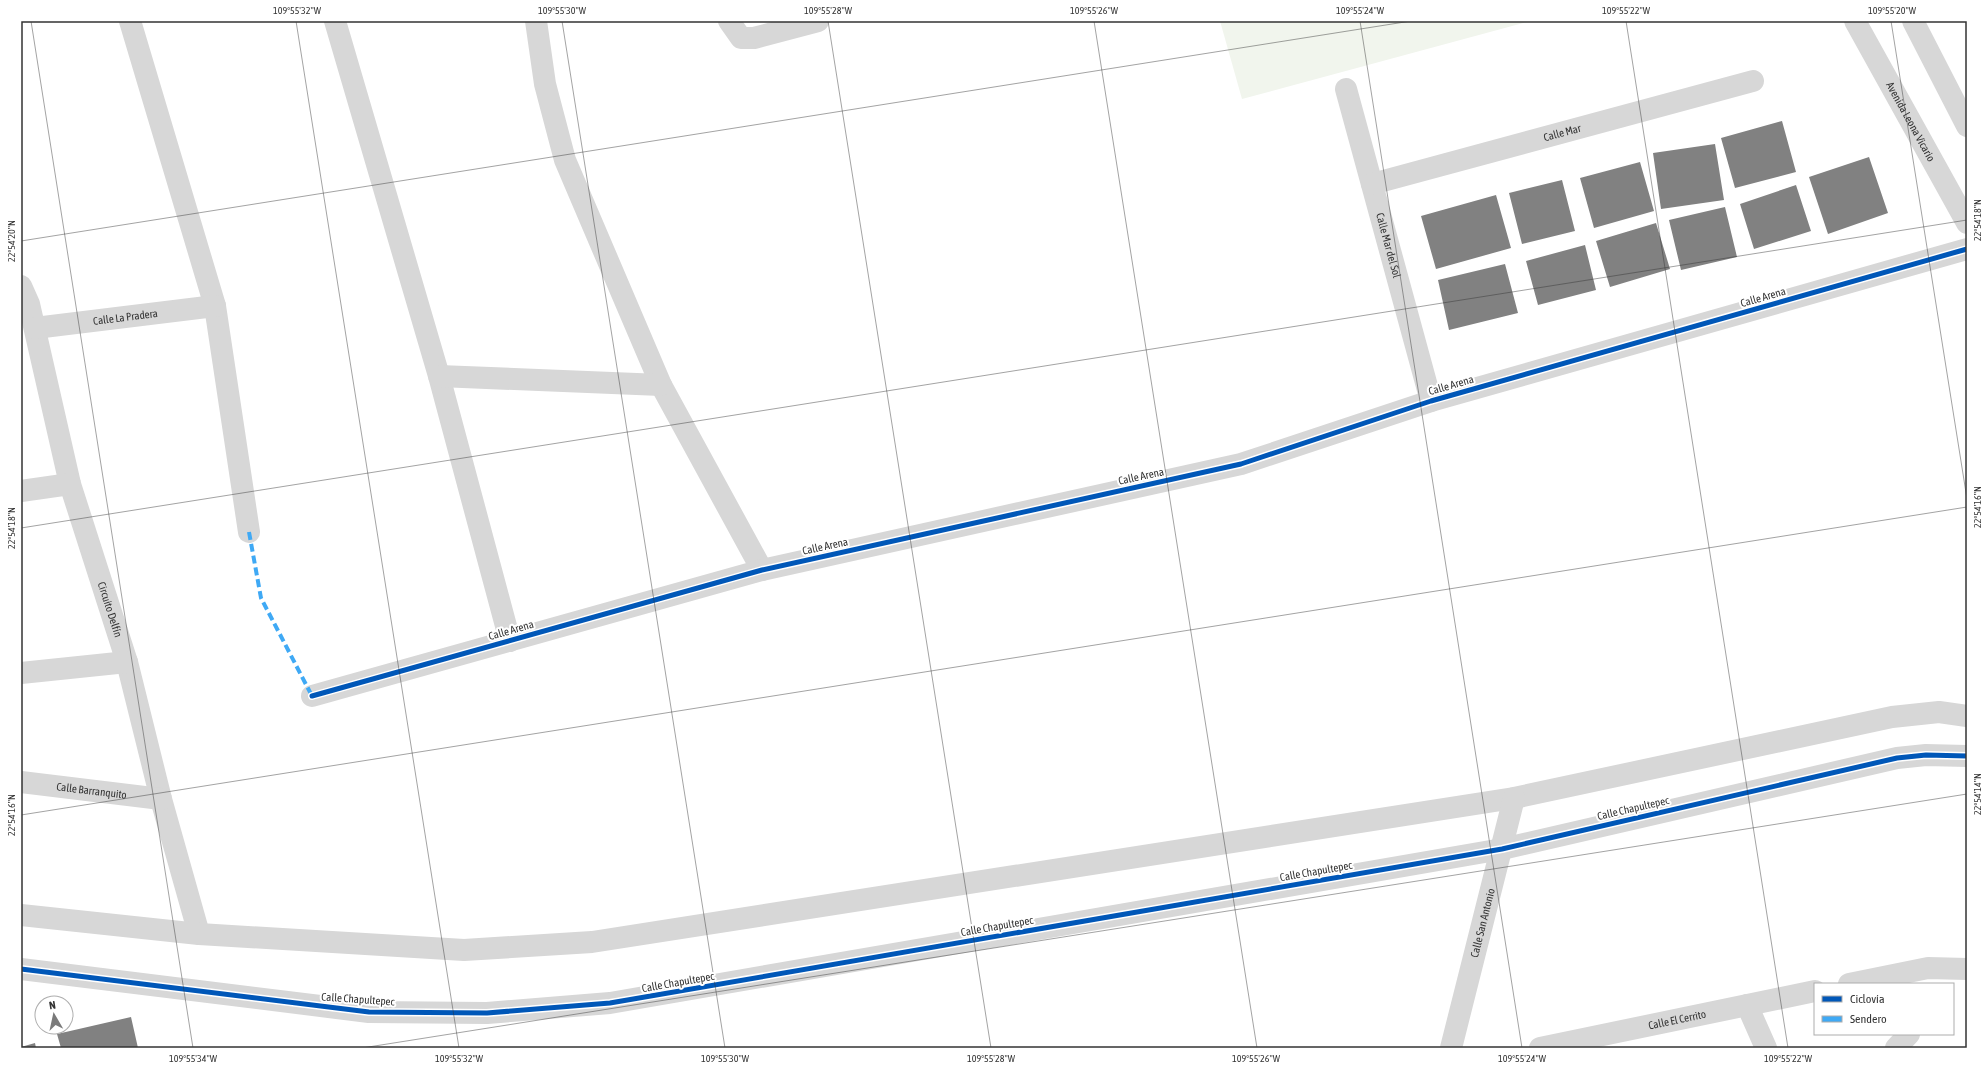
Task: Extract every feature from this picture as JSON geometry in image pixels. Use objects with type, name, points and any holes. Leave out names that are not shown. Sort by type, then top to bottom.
[{"type":"street","points":[[130,21],[215,306],[249,532]]},
{"type":"street","points":[[335,21],[439,376],[510,641]]},
{"type":"street","points":[[536,21],[545,84],[565,160],[660,385],[762,570]]},
{"type":"street","points":[[728,21],[741,38],[754,38],[818,21]]},
{"type":"street","name":"Avenida Leona Vicario","points":[[1856,21],[1967,223]]},
{"type":"street","points":[[1913,21],[1967,126]]},
{"type":"street","name":"Calle Mar","points":[[1372,184],[1753,81]]},
{"type":"street","name":"Calle Mar del Sol","points":[[1346,89],[1431,401]]},
{"type":"street","name":"Calle Arena","points":[[312,696],[762,570],[1241,464],[1431,401],[1967,249]]},
{"type":"street","name":"Circuito Delfín","points":[[24,298],[35,328],[70,484],[127,662],[161,799],[199,934]]},
{"type":"street","name":"Calle La Pradera","points":[[35,328],[215,306]]},
{"type":"street","points":[[439,376],[660,385]]},
{"type":"street","points":[[21,491],[70,484]]},
{"type":"street","points":[[21,673],[127,662]]},
{"type":"street","points":[[21,915],[199,934],[464,950],[592,942],[1514,798],[1892,717],[1939,712],[1967,716]]},
{"type":"street","name":"Calle Chapultepec","points":[[21,969],[369,1012],[487,1013],[610,1004],[1502,849],[1897,758],[1926,755],[1967,756]]},
{"type":"street","name":"Calle Barranquito","points":[[21,782],[161,799]]},
{"type":"street","name":"Calle San Antonio","points":[[1451,1048],[1514,798]]},
{"type":"street","points":[[1854,983],[1928,968],[1967,969]]},
{"type":"street","points":[[1954,984],[1967,969]]},
{"type":"street","name":"Calle El Cerrito","points":[[1540,1048],[1609,1040],[1747,1005],[1814,991]]},
{"type":"street","points":[[1747,1005],[1766,1048]]},
{"type":"street","points":[[1896,1048],[1907,1035]]},
{"type":"shaded area","points":[[1220,21],[1531,21],[1242,99]]},
{"type":"building","points":[[1782,121],[1796,172],[1735,188],[1721,138]]},
{"type":"building","points":[[1715,144],[1724,200],[1661,209],[1653,153]]},
{"type":"building","points":[[1869,157],[1888,213],[1828,234],[1809,177]]},
{"type":"building","points":[[1640,162],[1654,211],[1594,228],[1580,178]]},
{"type":"building","points":[[1562,180],[1575,231],[1522,244],[1509,193]]},
{"type":"building","points":[[1796,185],[1811,231],[1754,249],[1740,204]]},
{"type":"building","points":[[1496,195],[1511,248],[1436,269],[1421,216]]},
{"type":"building","points":[[1725,207],[1737,257],[1681,270],[1669,220]]},
{"type":"building","points":[[1656,223],[1670,269],[1610,287],[1596,241]]},
{"type":"building","points":[[1585,245],[1596,290],[1538,305],[1526,261]]},
{"type":"building","points":[[1505,264],[1518,313],[1449,330],[1438,280]]},
{"type":"building","points":[[131,1017],[138,1048],[61,1048],[57,1035],[74,1035],[74,1030]]},
{"type":"building","points":[[35,1043],[36,1048],[21,1048],[21,1047]]},
{"type":"marked path","points":[[249,532],[261,598],[312,696]]},
{"type":"cycle path","points":[[312,696],[762,570],[1241,464],[1431,401],[1967,249]]},
{"type":"cycle path","points":[[21,969],[369,1012],[487,1013],[610,1003],[1502,849],[1897,758],[1926,755],[1967,756]]}]
